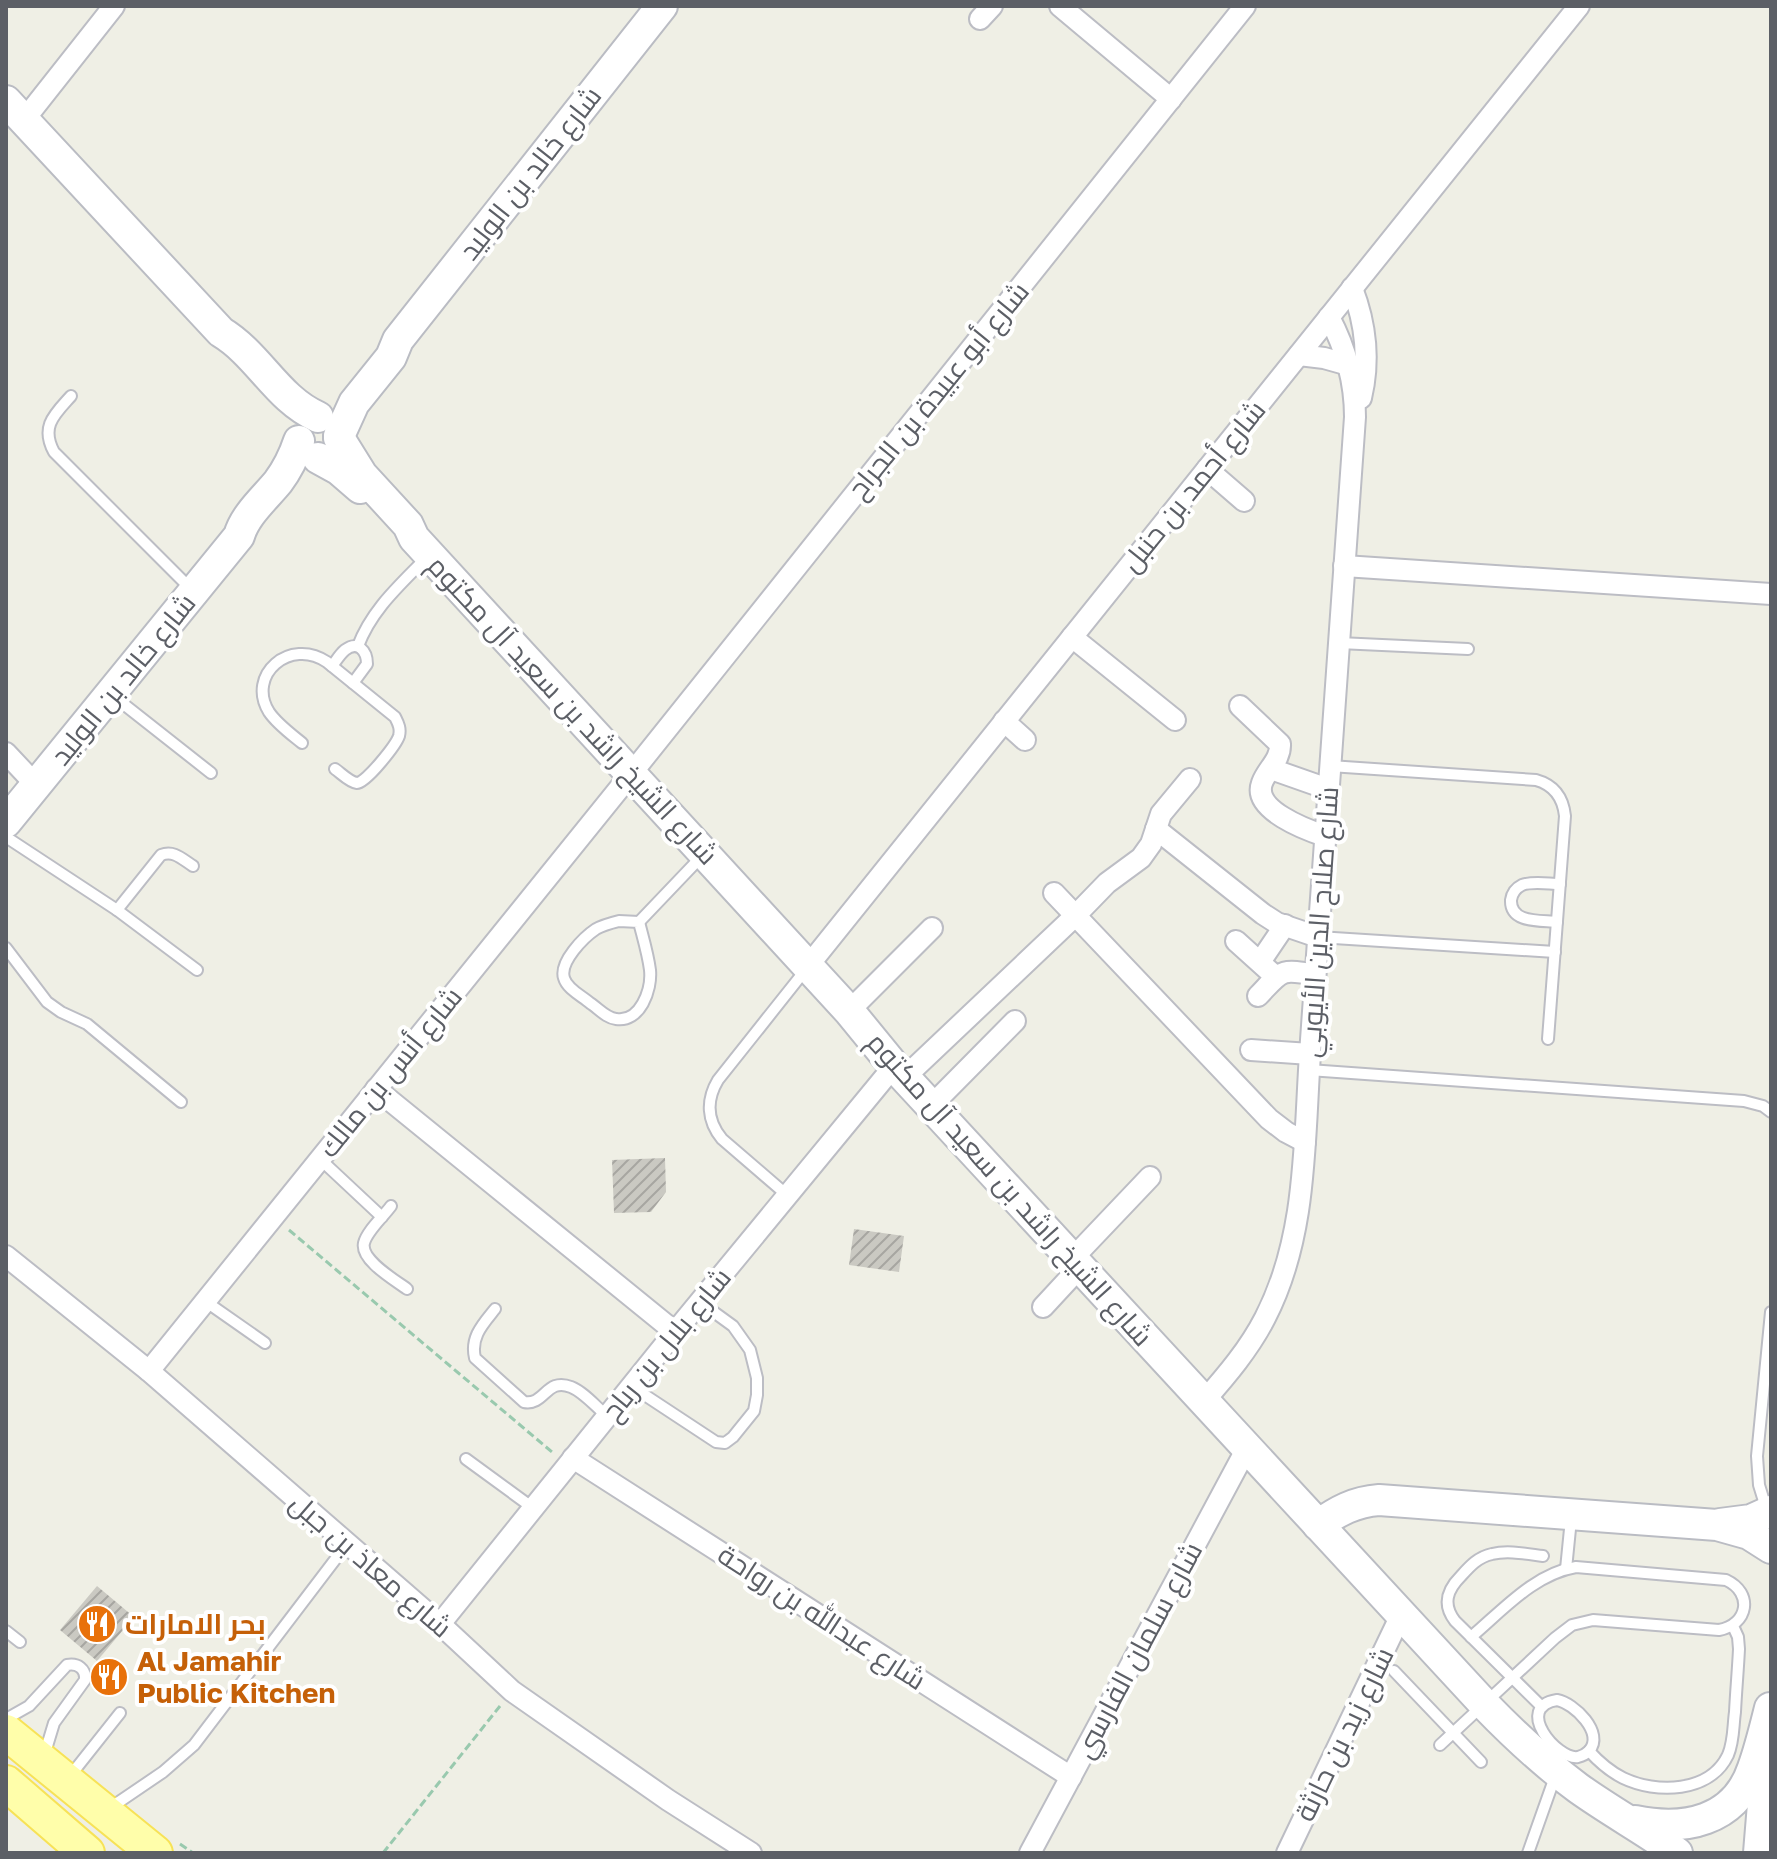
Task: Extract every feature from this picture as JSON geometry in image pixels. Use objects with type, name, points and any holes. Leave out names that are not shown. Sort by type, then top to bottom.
[{"type":"main road","points":[[6,1732],[155,1853]]},
{"type":"main road","points":[[6,1783],[72,1848],[78,1827],[92,1826],[128,1853]]},
{"type":"street","points":[[11,107],[114,6]]},
{"type":"street","name":"شارع خالد بن الوليد","points":[[6,822],[239,536],[246,521],[288,467],[319,438],[346,396],[382,350],[398,340],[662,6]]},
{"type":"street","points":[[1060,6],[1171,99]]},
{"type":"street","name":"شارع أبو عبيدة بن الجراح","points":[[631,774],[1245,6]]},
{"type":"street","name":"شارع أحمد بن حنبل","points":[[808,966],[1579,6]]},
{"type":"street","name":"شارع الشيخ راشد بن سعيد آل مكتوم","points":[[11,107],[221,332],[231,349],[278,402],[353,463],[408,525],[422,546],[849,1011],[931,1106],[1485,1705],[1519,1740],[1557,1772],[1664,1848]]},
{"type":"street","name":"شارع صلاح الدين الأيوبي","points":[[1352,288],[1366,345],[1365,374],[1355,417]]},
{"type":"street","name":"شارع صلاح الدين الأيوبي","points":[[1204,1401],[1240,1358],[1260,1328],[1276,1295],[1293,1242],[1305,1142],[1355,417],[1349,365],[1329,317]]},
{"type":"street","points":[[1299,355],[1349,365]]},
{"type":"street","points":[[1207,469],[1244,501]]},
{"type":"street","points":[[1344,566],[1771,594]]},
{"type":"street","points":[[1072,637],[1175,720]]},
{"type":"street","points":[[1240,706],[1280,744],[1280,753],[1261,788],[1264,802],[1297,825],[1325,836]]},
{"type":"street","points":[[1004,721],[1025,740]]},
{"type":"street","points":[[6,753],[36,785]]},
{"type":"street","points":[[1271,769],[1328,789]]},
{"type":"street","name":"شارع أنس بن مالك","points":[[149,1371],[631,774]]},
{"type":"street","name":"شارع بلال بن رباح","points":[[440,1624],[787,1195],[900,1071],[1075,916],[1107,883],[1141,858],[1151,844],[1161,814],[1190,779]]},
{"type":"street","points":[[1156,829],[1263,914],[1318,937]]},
{"type":"street","points":[[1054,893],[1269,1119],[1305,1142]]},
{"type":"street","points":[[1260,962],[1285,925]]},
{"type":"street","points":[[849,1011],[932,928]]},
{"type":"street","points":[[1236,941],[1276,977]]},
{"type":"street","points":[[1258,996],[1282,972],[1290,970],[1315,975]]},
{"type":"street","points":[[931,1106],[1015,1021]]},
{"type":"street","points":[[1251,1050],[1309,1062]]},
{"type":"street","points":[[376,1089],[675,1332]]},
{"type":"street","points":[[1043,1307],[1076,1263],[1150,1177]]},
{"type":"street","name":"شارع معاذ بن جبل","points":[[6,1256],[149,1371],[440,1624],[512,1691],[668,1800],[751,1853]]},
{"type":"street","name":"شارع سلمان الفارسي","points":[[1030,1853],[1247,1448]]},
{"type":"street","name":"شارع عبدالله بن رواحة","points":[[570,1461],[1071,1777]]},
{"type":"street","points":[[1318,1525],[1345,1507],[1379,1500],[1717,1525],[1749,1534],[1771,1548]]},
{"type":"street","points":[[1717,1525],[1751,1520],[1769,1512]]},
{"type":"street","name":"شارع زيد بن حارثة","points":[[1287,1853],[1401,1615]]},
{"type":"street","points":[[1759,1853],[1771,1701]]},
{"type":"street","name":"شارع الشيخ راشد بن سعيد آل مكتوم","points":[[1625,1818],[1671,1826],[1686,1825],[1701,1821],[1727,1806],[1747,1783],[1753,1770],[1770,1708]]},
{"type":"lane","points":[[71,396],[52,417],[48,433],[54,452],[194,592]]},
{"type":"lane","points":[[358,646],[368,623],[422,546]]},
{"type":"lane","points":[[1339,643],[1468,649]]},
{"type":"lane","points":[[332,666],[347,648],[358,646]]},
{"type":"lane","points":[[353,683],[367,664],[366,653],[358,646]]},
{"type":"lane","points":[[302,743],[269,713],[263,695],[266,677],[277,662],[293,654],[320,657],[395,717],[400,728],[397,740],[366,780],[353,782],[335,769]]},
{"type":"lane","points":[[110,694],[211,773]]},
{"type":"lane","points":[[1330,766],[1536,780],[1557,792],[1564,808],[1548,1039]]},
{"type":"lane","points":[[6,837],[117,910],[197,970]]},
{"type":"lane","points":[[117,910],[161,855],[168,852],[175,854],[193,866]]},
{"type":"lane","points":[[639,922],[650,972],[649,987],[637,1012],[618,1020],[568,986],[563,978],[566,960],[593,931],[619,921],[639,922],[704,854]]},
{"type":"lane","points":[[1557,922],[1523,918],[1514,911],[1511,900],[1516,890],[1526,884],[1560,884]]},
{"type":"lane","points":[[1318,937],[1555,952]]},
{"type":"lane","points":[[6,948],[47,1002],[87,1024],[181,1102]]},
{"type":"lane","points":[[787,1195],[722,1139],[710,1118],[709,1102],[718,1080],[808,966]]},
{"type":"lane","points":[[1309,1062],[1744,1101],[1763,1106],[1771,1112]]},
{"type":"lane","points":[[320,1159],[382,1217]]},
{"type":"lane","points":[[391,1206],[365,1240],[363,1249],[367,1258],[407,1289]]},
{"type":"lane","points":[[205,1301],[265,1343]]},
{"type":"lane","points":[[631,1386],[716,1442],[725,1443],[733,1437],[754,1411],[757,1378],[750,1350],[733,1326],[700,1302]]},
{"type":"lane","points":[[495,1309],[476,1334],[472,1347],[475,1358],[524,1402],[538,1401],[546,1391],[564,1385],[574,1388],[607,1416]]},
{"type":"lane","points":[[1769,1512],[1759,1485],[1757,1456],[1771,1312]]},
{"type":"lane","points":[[466,1459],[533,1508]]},
{"type":"lane","points":[[1566,1569],[1572,1514]]},
{"type":"lane","points":[[104,1811],[163,1772],[194,1745],[347,1544]]},
{"type":"lane","points":[[1542,1707],[1452,1617],[1447,1606],[1449,1590],[1475,1561],[1494,1553],[1543,1556]]},
{"type":"lane","points":[[1440,1745],[1561,1633],[1579,1622],[1719,1630],[1733,1626],[1742,1615],[1744,1601],[1738,1588],[1726,1580],[1587,1567],[1566,1569],[1538,1582],[1471,1637]]},
{"type":"lane","points":[[1589,1751],[1605,1767],[1624,1778],[1656,1787],[1698,1783],[1714,1773],[1725,1760],[1732,1743],[1739,1649],[1733,1626]]},
{"type":"lane","points":[[6,1631],[20,1642]]},
{"type":"lane","points":[[6,1719],[29,1706],[67,1665],[81,1667],[85,1680],[54,1723],[54,1771]]},
{"type":"lane","points":[[1394,1671],[1481,1762]]},
{"type":"lane","points":[[1557,1700],[1568,1703],[1593,1730],[1594,1741],[1589,1751],[1579,1757],[1563,1753],[1538,1724],[1542,1707],[1557,1700]]},
{"type":"lane","points":[[54,1771],[120,1713]]},
{"type":"lane","points":[[1528,1853],[1557,1772]]},
{"type":"path","points":[[273,1217],[570,1461]]},
{"type":"path","points":[[383,1853],[512,1691]]},
{"type":"building","points":[[665,1158],[666,1192],[651,1212],[614,1213],[612,1160]]},
{"type":"building","points":[[854,1229],[904,1236],[899,1272],[849,1265]]},
{"type":"building","name":"بحر الامارات","points":[[97,1586],[134,1617],[97,1661],[60,1630]]},
{"type":"place","name":"بحر الامارات","points":[[97,1624]]},
{"type":"place","name":"Al Jamahir Public Kitchen","points":[[109,1677]]}]
